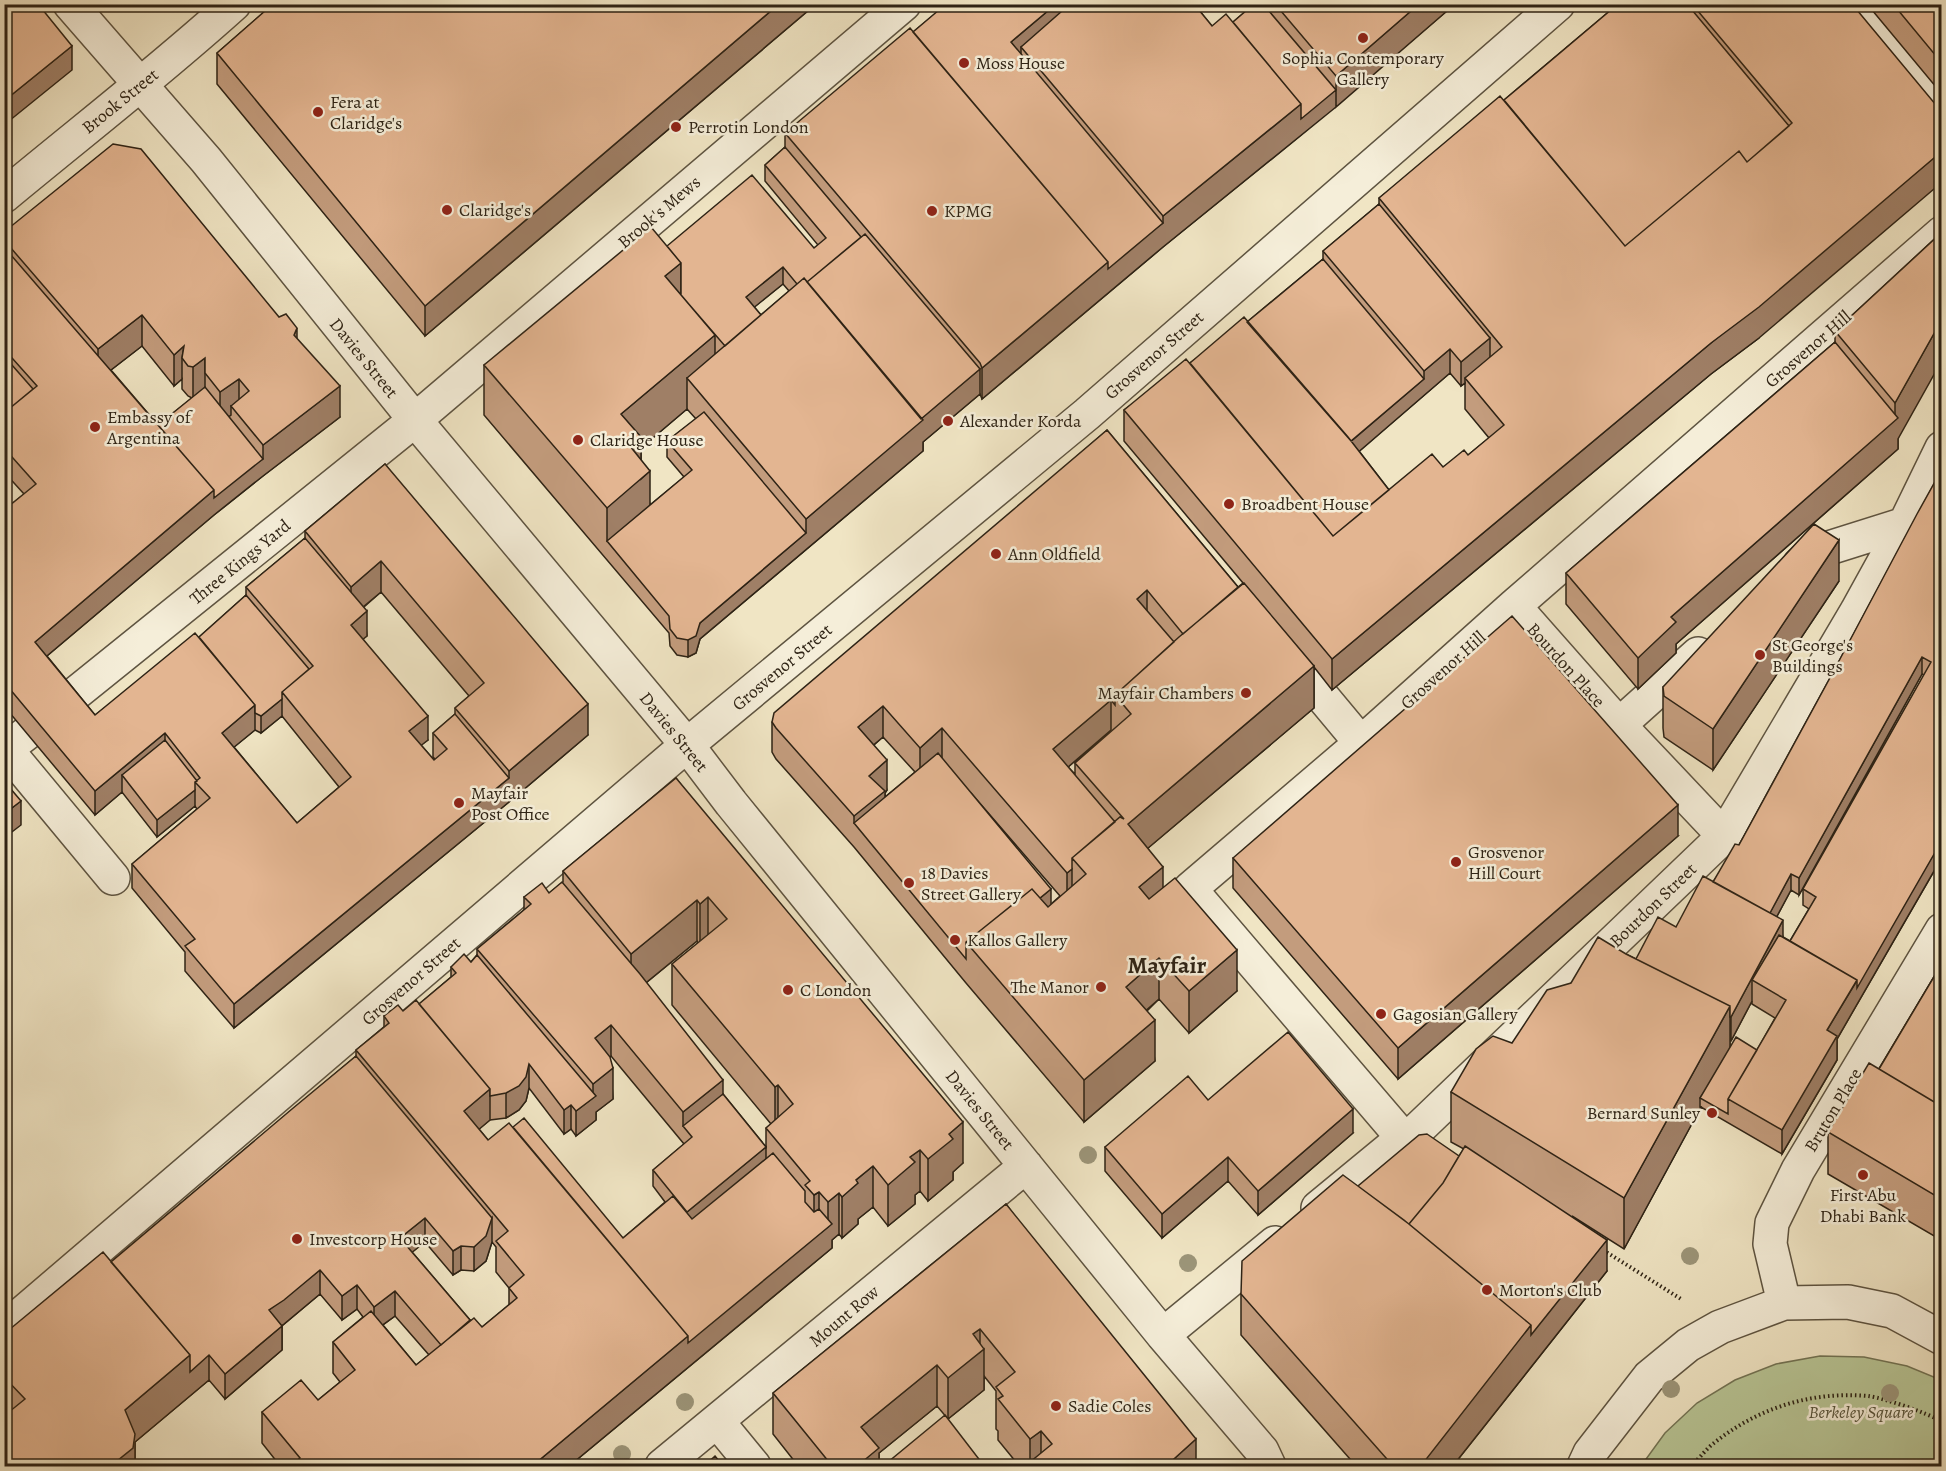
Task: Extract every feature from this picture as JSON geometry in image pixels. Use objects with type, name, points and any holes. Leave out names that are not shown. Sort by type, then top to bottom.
[{"type":"street","name":"Davies Street","points":[[70,4],[206,160],[415,420],[687,746],[1163,1335],[1262,1451],[1269,1467]]},
{"type":"street","name":"Brook Street","points":[[4,196],[141,85],[234,4]]},
{"type":"street","name":"Brook's Mews","points":[[415,420],[904,4]]},
{"type":"street","name":"Grosvenor Street","points":[[4,1329],[687,746],[1096,425],[1558,4]]},
{"type":"street","points":[[1853,4],[1941,114]]},
{"type":"street","name":"Grosvenor Hill","points":[[1403,1138],[1190,889],[1361,743],[1514,606],[1941,233]]},
{"type":"street","name":"Three Kings Yard","points":[[65,702],[415,420]]},
{"type":"street","name":"Bourdon Street","points":[[1163,1335],[1403,1138],[1416,1131],[1724,836],[1857,611],[1905,524],[1941,448]]},
{"type":"street","points":[[1779,583],[1813,553],[1905,524]]},
{"type":"street","name":"Bourdon Place","points":[[1514,606],[1619,725],[1724,836]]},
{"type":"street","points":[[1271,635],[1361,743]]},
{"type":"street","name":"Bourdon Place","points":[[1619,725],[1718,637]]},
{"type":"street","points":[[12,743],[113,878]]},
{"type":"street","name":"Bruton Place","points":[[1784,1303],[1770,1244],[1772,1223],[1798,1170],[1941,930]]},
{"type":"street","name":"Mount Row","points":[[662,1467],[1026,1166]]},
{"type":"street","points":[[1584,1467],[1590,1453],[1649,1377],[1688,1345],[1720,1327],[1784,1303],[1848,1302],[1892,1311],[1941,1338]]},
{"type":"street","points":[[717,1421],[754,1467]]},
{"type":"path","points":[[1603,1250],[1681,1299]]},
{"type":"path","points":[[1691,1467],[1712,1444],[1746,1420],[1785,1403],[1827,1395],[1869,1396],[1922,1412],[1941,1421]]},
{"type":"green space","name":"Berkeley Square","points":[[1820,1356],[1864,1357],[1907,1366],[1941,1380],[1941,1466],[1641,1466],[1665,1433],[1697,1403],[1735,1380],[1776,1364]]},
{"type":"building","points":[[4,4],[38,4],[72,46],[4,101]]},
{"type":"building","name":"Claridge's","points":[[273,4],[779,4],[425,306],[217,53]]},
{"type":"building","points":[[946,4],[1056,4],[1011,42],[1163,223],[1108,269],[1108,262],[913,32]]},
{"type":"building","points":[[1070,4],[1194,4],[1212,26],[1226,14],[1301,104],[1163,216],[1021,47]]},
{"type":"building","points":[[1254,4],[1263,4],[1336,90],[1301,119],[1301,104],[1233,22]]},
{"type":"building","points":[[1275,4],[1419,4],[1336,76]]},
{"type":"building","points":[[1618,4],[1687,4],[1789,126],[1747,162],[1739,151],[1625,246],[1504,100]]},
{"type":"building","points":[[1692,4],[1852,4],[1941,111],[1941,152],[1759,307],[1711,343],[1332,659],[1124,410],[1186,359],[1333,536],[1432,454],[1443,467],[1464,450],[1468,455],[1504,425],[1465,378],[1502,347],[1379,198],[1500,96],[1625,246],[1739,151],[1747,162],[1792,123]]},
{"type":"building","points":[[1893,4],[1941,4],[1941,62]]},
{"type":"building","name":"KPMG","points":[[910,28],[1108,262],[982,368],[785,133]]},
{"type":"building","points":[[113,144],[141,149],[279,317],[286,314],[297,328],[294,335],[340,386],[263,445],[231,406],[249,391],[239,379],[220,392],[205,373],[205,358],[193,367],[188,366],[182,358],[184,346],[174,355],[142,315],[98,349],[4,240],[4,232]]},
{"type":"building","points":[[785,147],[861,237],[807,282],[804,278],[797,284],[783,267],[746,297],[761,315],[725,346],[681,295],[681,263],[667,246],[752,175],[814,248],[826,238],[765,165]]},
{"type":"building","points":[[1379,204],[1490,338],[1461,362],[1450,349],[1424,371],[1323,251]]},
{"type":"building","name":"Claridge House","points":[[651,227],[681,263],[665,276],[715,335],[621,414],[641,437],[630,446],[650,471],[607,508],[484,365]]},
{"type":"building","points":[[1941,233],[1941,321],[1895,403],[1835,331]]},
{"type":"building","points":[[865,234],[980,369],[921,419],[807,282]]},
{"type":"building","points":[[4,247],[214,490],[35,642],[95,715],[195,633],[255,705],[222,733],[297,823],[351,777],[282,692],[313,666],[246,587],[305,538],[367,611],[351,625],[428,716],[409,731],[434,760],[447,749],[433,733],[455,714],[509,778],[234,1004],[185,946],[195,939],[132,864],[210,798],[195,782],[200,778],[165,733],[95,791],[4,682],[4,510],[36,484],[4,448],[4,413],[37,386],[4,349]]},
{"type":"building","points":[[1323,259],[1424,379],[1351,441],[1247,322]]},
{"type":"building","points":[[804,278],[923,420],[806,519],[687,378]]},
{"type":"building","points":[[1244,317],[1348,437],[1389,490],[1333,536],[1190,363]]},
{"type":"building","points":[[1835,342],[1898,418],[1671,617],[1676,622],[1638,658],[1566,573]]},
{"type":"building","points":[[4,356],[33,389],[4,413]]},
{"type":"building","points":[[205,387],[263,459],[214,498],[214,490],[158,425]]},
{"type":"building","points":[[704,412],[806,533],[700,623],[696,636],[688,640],[677,638],[670,629],[669,616],[607,541],[692,470],[667,441]]},
{"type":"building","points":[[1107,430],[1238,587],[1183,634],[1147,590],[1137,599],[1174,642],[1115,695],[1115,705],[1111,700],[1053,749],[1115,822],[1072,858],[1072,869],[1067,873],[942,728],[920,748],[883,706],[858,727],[887,760],[869,776],[885,791],[854,816],[776,728],[772,722],[774,713]]},
{"type":"building","points":[[385,464],[588,704],[509,771],[455,708],[484,683],[381,561],[351,587],[305,531]]},
{"type":"building","points":[[1941,471],[1941,842],[1857,988],[1857,980],[1790,941],[1816,897],[1803,889],[1931,662],[1922,657],[1799,878],[1791,874],[1770,913],[1713,882],[1735,844],[1739,845]]},
{"type":"building","points":[[1814,524],[1839,540],[1713,729],[1664,696],[1663,687]]},
{"type":"building","points":[[1244,583],[1314,666],[1128,824],[1163,867],[1139,887],[1149,899],[1175,878],[1237,950],[1189,991],[1159,958],[1126,987],[1155,1020],[1084,1080],[966,942],[1032,889],[1048,907],[1086,874],[1072,858],[1120,817],[1124,819],[1075,763],[1131,714],[1115,695],[1179,637]]},
{"type":"building","points":[[246,595],[309,669],[282,692],[282,699],[261,716],[255,713],[255,705],[199,637]]},
{"type":"building","name":"Grosvenor Hill Court","points":[[1512,616],[1678,805],[1398,1048],[1233,858]]},
{"type":"building","points":[[165,740],[197,781],[195,790],[157,820],[122,775]]},
{"type":"building","points":[[938,753],[1051,889],[1040,898],[1032,889],[966,942],[966,959],[854,823]]},
{"type":"building","points":[[676,778],[963,1122],[949,1134],[953,1139],[928,1159],[920,1150],[910,1157],[915,1162],[888,1185],[873,1166],[856,1180],[858,1183],[842,1197],[839,1193],[828,1202],[819,1192],[814,1195],[805,1185],[810,1181],[766,1128],[793,1104],[778,1085],[775,1087],[672,964],[727,919],[708,897],[700,904],[697,900],[631,954],[563,871]]},
{"type":"building","points":[[4,781],[21,801],[4,814]]},
{"type":"building","points":[[1703,876],[1783,920],[1731,1017],[1730,1006],[1636,959],[1658,917],[1676,927]]},
{"type":"building","points":[[562,882],[640,974],[723,1080],[683,1112],[611,1025],[595,1038],[610,1057],[613,1068],[593,1084],[477,949],[531,904],[524,897],[542,883],[549,893]]},
{"type":"building","points":[[1779,935],[1857,980],[1827,1030],[1837,1036],[1782,1130],[1728,1099],[1786,1000],[1752,980]]},
{"type":"building","points":[[1598,937],[1626,954],[1730,1006],[1624,1198],[1451,1092],[1476,1049],[1493,1036],[1512,1043],[1547,990],[1571,983]]},
{"type":"building","points":[[464,954],[471,962],[477,955],[596,1096],[576,1111],[571,1105],[564,1110],[529,1064],[526,1077],[519,1086],[506,1093],[490,1096],[490,1089],[419,1004],[456,973],[451,967]]},
{"type":"building","points":[[1941,965],[1941,1106],[1879,1069]]},
{"type":"building","points":[[416,1000],[490,1089],[464,1111],[488,1140],[509,1123],[688,1336],[531,1467],[289,1467],[300,1458],[262,1412],[301,1380],[318,1400],[355,1370],[333,1342],[371,1311],[416,1365],[474,1318],[482,1327],[517,1298],[509,1288],[524,1275],[496,1241],[508,1231],[356,1050],[389,1023],[384,1016],[398,1005],[403,1011]]},
{"type":"building","points":[[1288,1032],[1353,1109],[1258,1191],[1228,1157],[1162,1214],[1105,1147],[1188,1076],[1208,1100]]},
{"type":"building","points":[[1736,1037],[1757,1050],[1728,1099],[1728,1114],[1700,1098]]},
{"type":"building","points":[[356,1056],[492,1218],[486,1236],[474,1247],[461,1246],[453,1251],[425,1218],[400,1238],[470,1320],[441,1345],[395,1291],[374,1307],[357,1285],[342,1296],[320,1270],[269,1310],[282,1326],[225,1374],[209,1355],[190,1372],[190,1355],[111,1262]]},
{"type":"building","points":[[1869,1063],[1941,1106],[1941,1199],[1828,1132]]},
{"type":"building","points":[[723,1094],[766,1147],[687,1212],[653,1170],[692,1137],[683,1126]]},
{"type":"building","points":[[524,1118],[623,1238],[673,1196],[692,1219],[773,1153],[805,1191],[805,1202],[814,1212],[819,1209],[832,1224],[688,1343],[688,1336],[513,1127]]},
{"type":"building","points":[[1427,1134],[1459,1156],[1443,1183],[1409,1224],[1358,1186],[1419,1135]]},
{"type":"building","points":[[1465,1146],[1607,1240],[1531,1335],[1531,1325],[1409,1224],[1443,1183]]},
{"type":"building","points":[[1343,1175],[1404,1220],[1531,1325],[1424,1462],[1415,1467],[1394,1467],[1241,1294],[1242,1261]]},
{"type":"building","points":[[1006,1204],[1196,1439],[1165,1467],[1024,1467],[1052,1444],[1041,1431],[1030,1439],[998,1399],[1003,1396],[996,1387],[1015,1372],[980,1329],[973,1334],[984,1349],[948,1378],[937,1365],[861,1427],[879,1448],[856,1467],[833,1467],[773,1393]]},
{"type":"building","points":[[103,1252],[190,1355],[125,1410],[135,1434],[133,1448],[112,1465],[113,1467],[4,1467],[4,1416],[25,1399],[4,1377],[4,1334]]},
{"type":"building","points":[[945,1415],[985,1467],[882,1467]]},
{"type":"building","points":[[715,1456],[724,1467],[703,1467]]},
{"type":"building","points":[[876,1461],[881,1467],[870,1467]]},
{"type":"place","name":"Sophia Contemporary Gallery","points":[[1363,38]]},
{"type":"place","name":"Moss House","points":[[964,63]]},
{"type":"place","name":"Fera at Claridge's","points":[[318,112]]},
{"type":"place","name":"Perrotin London","points":[[676,127]]},
{"type":"place","name":"Claridge's","points":[[447,210]]},
{"type":"place","name":"KPMG","points":[[932,211]]},
{"type":"place","name":"Alexander Korda","points":[[948,421]]},
{"type":"place","name":"Embassy of Argentina","points":[[95,427]]},
{"type":"place","name":"Claridge House","points":[[578,440]]},
{"type":"place","name":"Broadbent House","points":[[1229,504]]},
{"type":"place","name":"Ann Oldfield","points":[[996,554]]},
{"type":"place","name":"St George's Buildings","points":[[1760,655]]},
{"type":"place","name":"Mayfair Chambers","points":[[1246,693]]},
{"type":"place","name":"Mayfair Post Office","points":[[459,803]]},
{"type":"place","name":"Grosvenor Hill Court","points":[[1456,862]]},
{"type":"place","name":"18 Davies Street Gallery","points":[[909,883]]},
{"type":"place","name":"Kallos Gallery","points":[[955,940]]},
{"type":"place","name":"The Manor","points":[[1101,987]]},
{"type":"place","name":"C London","points":[[788,990]]},
{"type":"place","name":"Gagosian Gallery","points":[[1381,1014]]},
{"type":"place","name":"Bernard Sunley","points":[[1712,1113]]},
{"type":"place","name":"First Abu Dhabi Bank","points":[[1863,1175]]},
{"type":"place","name":"Investcorp House","points":[[297,1239]]},
{"type":"place","name":"Morton's Club","points":[[1487,1290]]},
{"type":"place","name":"Sadie Coles","points":[[1056,1406]]},
{"type":"district","name":"Mayfair","points":[[1167,965]]}]
